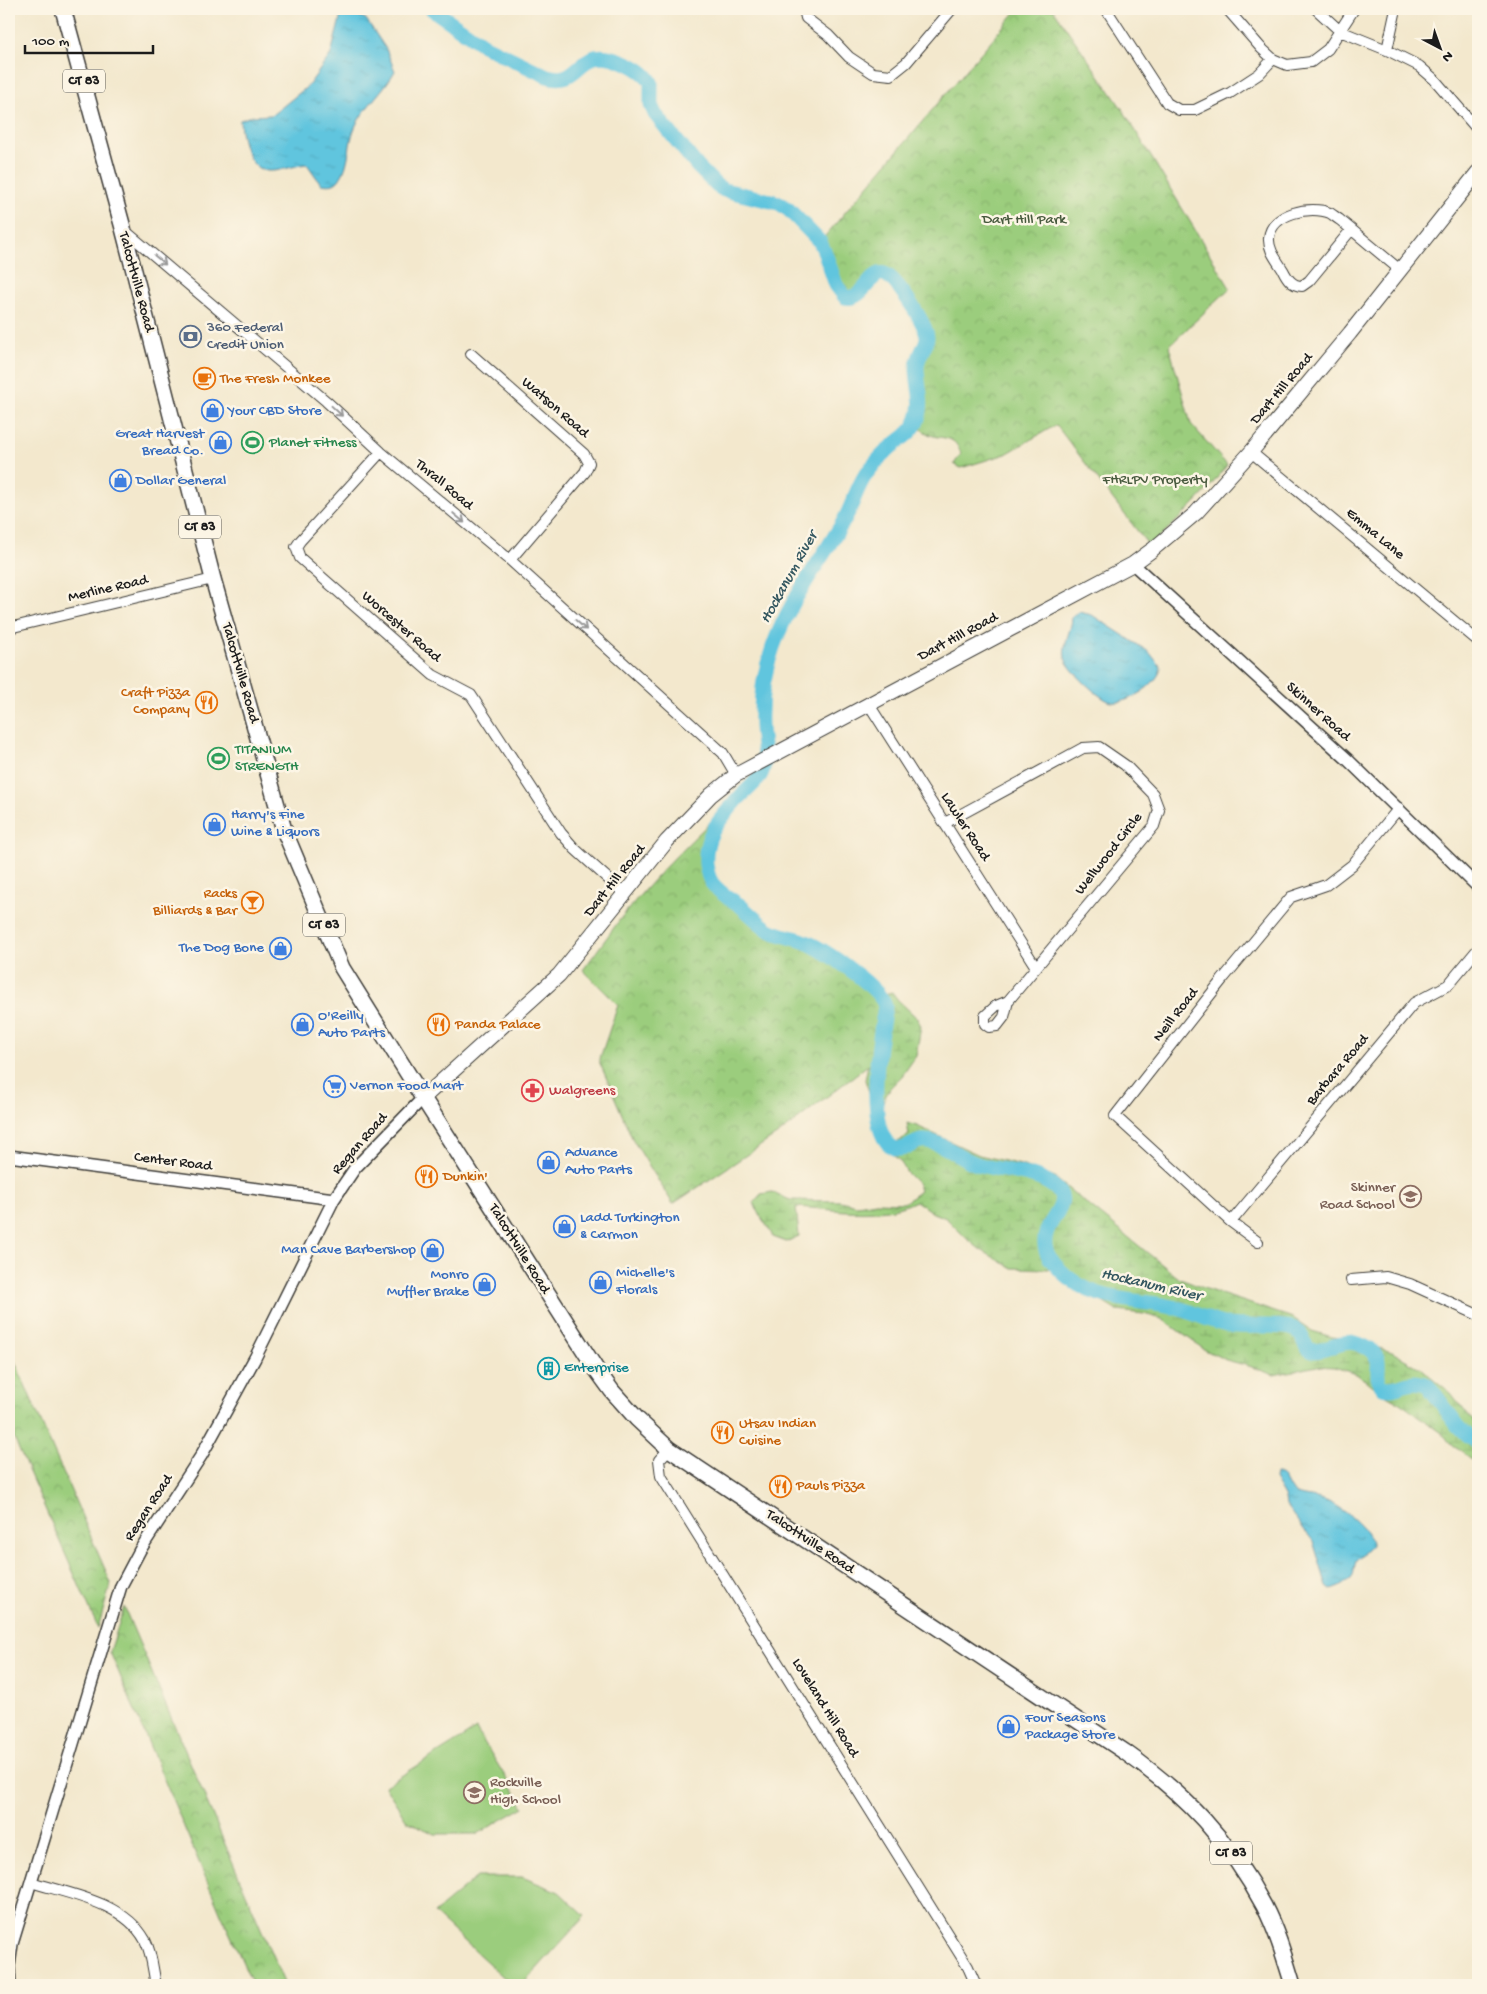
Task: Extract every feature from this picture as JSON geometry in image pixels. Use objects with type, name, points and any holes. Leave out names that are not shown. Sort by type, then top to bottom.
[{"type":"main road","name":"Talcottville Road","points":[[63,9],[123,228],[214,579],[284,830],[342,968],[422,1098],[580,1346],[612,1391],[637,1419],[669,1449],[1125,1752],[1186,1799],[1218,1835],[1238,1862],[1265,1907],[1280,1942],[1293,1985]]},
{"type":"main road","name":"Dart Hill Road","points":[[422,1098],[559,975],[667,841],[711,795],[736,775],[868,703],[1133,564],[1196,513],[1252,452],[1478,172]]},
{"type":"street","points":[[804,9],[806,18],[828,35],[850,57],[873,73],[891,75],[906,63],[952,9]]},
{"type":"street","points":[[1106,9],[1167,103],[1179,110],[1195,110],[1230,93],[1259,74],[1274,59]]},
{"type":"street","points":[[1227,9],[1261,48],[1274,59],[1287,66],[1311,62],[1328,49],[1354,9]]},
{"type":"street","points":[[1316,9],[1340,31],[1387,50],[1419,66],[1434,79],[1478,130]]},
{"type":"street","points":[[1387,50],[1396,9]]},
{"type":"street","points":[[1351,230],[1309,281],[1302,286],[1296,286],[1287,277],[1271,250],[1270,233],[1282,217],[1290,213],[1299,212],[1330,213],[1351,230],[1400,270]]},
{"type":"street","name":"Thrall Road","points":[[123,228],[326,401],[381,452],[510,560],[723,753],[736,775]]},
{"type":"street","name":"Watson Road","points":[[471,354],[584,454],[589,463],[585,472],[510,560]]},
{"type":"street","name":"Worcester Road","points":[[381,452],[300,541],[296,547],[300,558],[433,675],[471,695],[561,833],[574,849],[625,894]]},
{"type":"street","name":"Emma Lane","points":[[1252,452],[1478,641]]},
{"type":"street","name":"Skinner Road","points":[[1133,564],[1399,808],[1478,887]]},
{"type":"street","name":"Merline Road","points":[[9,628],[214,579]]},
{"type":"street","name":"Lawler Road","points":[[868,703],[1036,967]]},
{"type":"street","name":"Wellwood Circle","points":[[945,823],[1083,748],[1099,747],[1125,765],[1153,794],[1159,810],[1154,826],[1008,1001]]},
{"type":"street","name":"Neill Road","points":[[1258,1242],[1231,1222],[1115,1116],[1222,980],[1291,897],[1326,885],[1352,865],[1399,808]]},
{"type":"street","name":"Barbara Road","points":[[1231,1222],[1414,1003],[1448,985],[1478,949]]},
{"type":"street","name":"Regan Road","points":[[10,1985],[9,1966],[12,1944],[121,1586],[140,1550],[200,1456],[255,1358],[334,1199],[355,1168],[422,1098]]},
{"type":"street","name":"Center Road","points":[[9,1156],[334,1199]]},
{"type":"street","points":[[1351,1280],[1386,1277],[1394,1279],[1410,1284],[1478,1315]]},
{"type":"street","name":"Loveland Hill Road","points":[[669,1449],[659,1460],[661,1476],[871,1810],[968,1967],[976,1985]]},
{"type":"street","points":[[31,1882],[90,1900],[114,1910],[132,1924],[145,1941],[156,1985]]},
{"type":"green space","name":"Dart Hill Park","points":[[1018,9],[1053,9],[1123,110],[1230,288],[1169,346],[1191,424],[1227,465],[1200,498],[1149,546],[1056,425],[1006,454],[961,468],[954,464],[961,454],[954,442],[946,438],[930,435],[916,423],[920,409],[917,364],[927,336],[917,313],[904,294],[887,275],[873,280],[855,297],[849,299],[842,296],[836,286],[820,242]]},
{"type":"green space","points":[[742,795],[707,839],[705,848],[707,872],[712,883],[769,930],[808,943],[857,975],[880,996],[885,1002],[885,1007],[877,1058],[784,1130],[673,1204],[633,1140],[599,1061],[618,1005],[583,970],[621,918],[648,886],[707,825],[738,796]]},
{"type":"green space","points":[[892,992],[917,1018],[921,1026],[916,1056],[902,1076],[890,1088],[880,1107],[889,1137],[897,1142],[909,1135],[907,1123],[979,1155],[1021,1165],[1055,1178],[1180,1279],[1293,1318],[1312,1331],[1332,1337],[1353,1340],[1392,1352],[1420,1368],[1451,1393],[1470,1418],[1478,1424],[1478,1465],[1451,1444],[1442,1433],[1397,1401],[1376,1389],[1359,1375],[1334,1367],[1317,1366],[1274,1375],[1226,1360],[1205,1350],[1162,1319],[1144,1314],[1117,1311],[1050,1269],[1012,1268],[981,1250],[946,1218],[933,1213],[916,1201],[888,1210],[858,1212],[796,1207],[799,1236],[786,1242],[773,1237],[754,1202],[761,1194],[772,1192],[790,1200],[840,1201],[857,1205],[876,1202],[904,1203],[920,1191],[918,1184],[907,1173],[900,1161],[883,1146],[877,1132],[865,1080],[881,995]]},
{"type":"green space","points":[[9,1348],[111,1583],[98,1628],[9,1427]]},
{"type":"green space","points":[[124,1607],[285,1985],[253,1985],[221,1914],[110,1652]]},
{"type":"green space","points":[[476,1729],[524,1807],[477,1834],[435,1834],[407,1821],[385,1786]]},
{"type":"green space","points":[[477,1877],[522,1877],[559,1892],[585,1916],[522,1985],[512,1985],[434,1913]]},
{"type":"water","points":[[347,11],[366,19],[386,49],[395,71],[356,125],[343,174],[335,183],[326,185],[321,184],[307,164],[272,171],[261,169],[255,165],[246,152],[240,120],[251,116],[272,115],[308,86],[331,54],[341,15]]},
{"type":"water","points":[[1079,612],[1092,615],[1149,652],[1161,667],[1155,680],[1142,692],[1118,702],[1107,700],[1093,690],[1067,663],[1064,653],[1072,617]]},
{"type":"water","points":[[1275,1474],[1282,1476],[1292,1492],[1322,1500],[1339,1508],[1361,1526],[1370,1540],[1371,1546],[1356,1560],[1353,1576],[1339,1587],[1331,1590],[1327,1587],[1313,1541],[1286,1506],[1285,1498],[1274,1479]]},
{"type":"waterway","name":"Hockanum River","points":[[432,9],[485,46],[547,76],[555,78],[567,76],[592,58],[599,56],[625,62],[641,71],[651,82],[651,105],[655,114],[698,167],[717,186],[724,190],[779,203],[788,209],[820,242],[836,285],[845,297],[852,297],[858,294],[877,275],[888,276],[912,305],[923,324],[927,338],[917,364],[921,401],[917,421],[909,432],[888,450],[866,474],[843,522],[787,614],[773,647],[763,685],[761,714],[763,769],[756,782],[737,800],[714,829],[707,844],[706,853],[709,876],[715,887],[722,893],[741,906],[769,930],[806,942],[852,970],[875,990],[882,999],[885,1007],[877,1060],[876,1104],[879,1124],[885,1139],[894,1148],[898,1149],[922,1141],[932,1142],[974,1163],[1032,1176],[1050,1184],[1059,1191],[1062,1199],[1047,1230],[1045,1239],[1047,1253],[1061,1271],[1074,1282],[1087,1289],[1101,1295],[1177,1308],[1227,1325],[1292,1328],[1299,1333],[1306,1346],[1312,1351],[1345,1343],[1360,1344],[1377,1357],[1378,1378],[1383,1387],[1393,1388],[1415,1382],[1428,1385],[1458,1426],[1468,1436],[1478,1442]]},
{"type":"place","name":"360 Federal Credit Union","points":[[191,337]]},
{"type":"place","name":"The Fresh Monkee","points":[[204,379]]},
{"type":"place","name":"Your CBD Store","points":[[212,411]]},
{"type":"place","name":"Great Harvest Bread Co.","points":[[220,443]]},
{"type":"place","name":"Planet Fitness","points":[[253,443]]},
{"type":"place","name":"Dollar General","points":[[120,481]]},
{"type":"place","name":"Craft Pizza Company","points":[[206,702]]},
{"type":"place","name":"TITANIUM STRENGTH","points":[[219,759]]},
{"type":"place","name":"Harry's Fine Wine & Liquors","points":[[215,824]]},
{"type":"place","name":"Racks Billiards & Bar","points":[[253,903]]},
{"type":"place","name":"The Dog Bone","points":[[280,948]]},
{"type":"place","name":"O'Reilly Auto Parts","points":[[302,1025]]},
{"type":"place","name":"Panda Palace","points":[[439,1025]]},
{"type":"place","name":"Vernon Food Mart","points":[[334,1086]]},
{"type":"place","name":"Walgreens","points":[[533,1091]]},
{"type":"place","name":"Advance Auto Parts","points":[[549,1162]]},
{"type":"place","name":"Dunkin'","points":[[427,1177]]},
{"type":"place","name":"Skinner Road School","points":[[1411,1197]]},
{"type":"place","name":"Ladd Turkington & Carmon","points":[[564,1227]]},
{"type":"place","name":"Man Cave Barbershop","points":[[432,1250]]},
{"type":"place","name":"Michelle's Florals","points":[[600,1282]]},
{"type":"place","name":"Monro Muffler Brake","points":[[485,1284]]},
{"type":"place","name":"Enterprise","points":[[548,1368]]},
{"type":"place","name":"Utsav Indian Cuisine","points":[[723,1433]]},
{"type":"place","name":"Pauls Pizza","points":[[780,1486]]},
{"type":"place","name":"Four Seasons Package Store","points":[[1009,1727]]},
{"type":"place","name":"Rockville High School","points":[[474,1792]]},
{"type":"park label","name":"FHRLPV Property","points":[[1155,480]]}]
